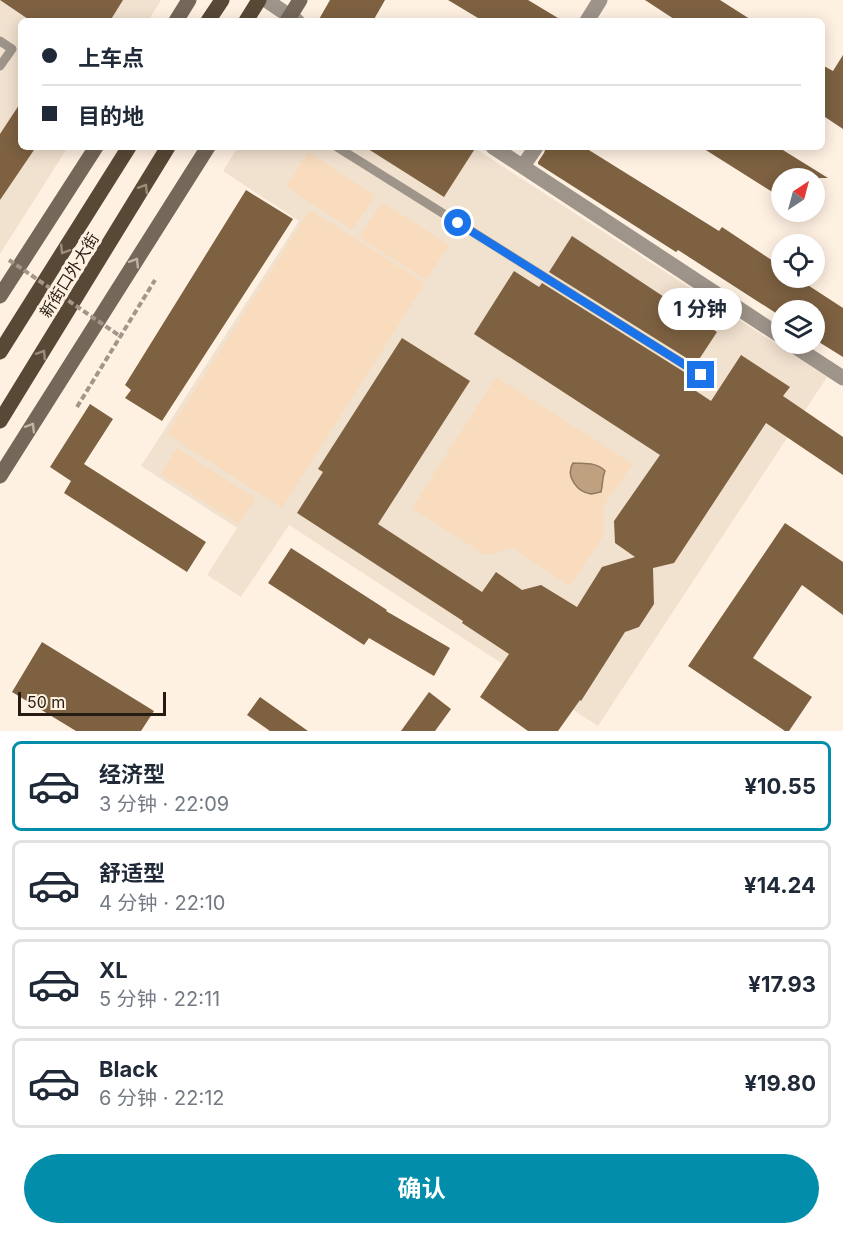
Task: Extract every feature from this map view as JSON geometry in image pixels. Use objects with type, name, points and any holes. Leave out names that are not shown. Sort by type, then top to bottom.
[{"type":"main road","points":[[210,18],[222,0]]},
{"type":"main road","points":[[248,18],[259,0]]},
{"type":"main road","name":"新街口外大街","points":[[0,352],[127,150]]},
{"type":"main road","name":"新街口外大街","points":[[0,422],[166,150]]},
{"type":"street","points":[[178,18],[189,0]]},
{"type":"street","points":[[266,0],[291,18]]},
{"type":"street","points":[[292,18],[300,0]]},
{"type":"street","points":[[589,18],[600,0]]},
{"type":"street","points":[[0,296],[94,150]]},
{"type":"street","points":[[0,476],[206,150]]},
{"type":"street","points":[[498,150],[771,330]]},
{"type":"street","points":[[523,166],[534,150]]},
{"type":"street","points":[[806,354],[843,378]]},
{"type":"lane","points":[[0,41],[12,49],[0,66]]},
{"type":"lane","points":[[342,150],[701,375]]},
{"type":"path","points":[[9,261],[120,336]]},
{"type":"path","points":[[77,406],[155,280]]},
{"type":"shaded area","points":[[0,0],[161,0],[150,18],[18,18],[18,150],[66,150],[0,254]]},
{"type":"shaded area","points":[[236,150],[478,150],[771,341],[771,354],[792,354],[827,377],[598,726],[289,525],[241,597],[207,575],[237,528],[141,466],[299,221],[223,171]]},
{"type":"shaded area","points":[[308,152],[375,196],[352,230],[286,187]]},
{"type":"shaded area","points":[[382,202],[449,245],[426,280],[359,237]]},
{"type":"shaded area","points":[[310,210],[425,283],[282,508],[167,434]]},
{"type":"shaded area","points":[[496,377],[633,464],[604,505],[604,535],[570,586],[512,548],[485,555],[412,508]]},
{"type":"shaded area","points":[[177,448],[255,498],[239,524],[161,474]]},
{"type":"shaded area","points":[[573,463],[594,465],[605,471],[601,492],[586,493],[577,487],[570,473]]},
{"type":"building","points":[[0,0],[123,0],[112,18],[27,18]]},
{"type":"building","points":[[330,0],[385,0],[375,18],[320,18]]},
{"type":"building","points":[[448,0],[528,0],[558,18],[478,18]]},
{"type":"building","points":[[645,0],[720,0],[748,18],[672,18]]},
{"type":"building","points":[[843,55],[843,129],[825,117],[825,67],[833,71]]},
{"type":"building","points":[[18,107],[18,150],[34,150],[0,200],[0,134]]},
{"type":"building","points":[[370,150],[474,150],[444,197]]},
{"type":"building","points":[[545,150],[589,150],[719,231],[722,227],[771,260],[771,288],[812,288],[843,308],[843,357],[825,346],[825,300],[771,300],[771,310],[678,250],[676,252],[538,162]]},
{"type":"building","points":[[706,150],[783,150],[812,168],[771,168],[771,191]]},
{"type":"building","points":[[246,190],[293,219],[162,421],[125,398],[131,390],[125,385]]},
{"type":"building","points":[[572,236],[717,332],[696,364],[549,272]]},
{"type":"building","points":[[514,271],[539,287],[542,283],[689,375],[684,383],[711,401],[741,355],[790,387],[783,396],[843,437],[843,475],[766,423],[674,563],[653,568],[654,604],[639,627],[625,632],[581,701],[558,731],[528,731],[480,697],[509,654],[462,623],[463,621],[297,513],[323,472],[318,469],[402,338],[470,381],[378,524],[482,592],[496,572],[522,590],[541,585],[577,607],[602,567],[635,557],[615,543],[614,521],[660,455],[474,334]]},
{"type":"building","points":[[90,404],[113,419],[84,464],[206,542],[187,572],[64,493],[71,481],[50,467]]},
{"type":"building","points":[[785,523],[843,562],[843,615],[802,585],[753,658],[812,697],[789,731],[785,731],[688,666]]},
{"type":"building","points":[[291,548],[386,611],[450,648],[434,676],[369,638],[364,645],[268,583]]},
{"type":"building","points":[[42,642],[154,711],[141,731],[76,731],[12,692]]},
{"type":"building","points":[[429,692],[451,709],[435,731],[401,731]]},
{"type":"building","points":[[260,697],[308,731],[270,731],[247,715]]},
{"type":"route","points":[[458,223],[701,375]]}]
